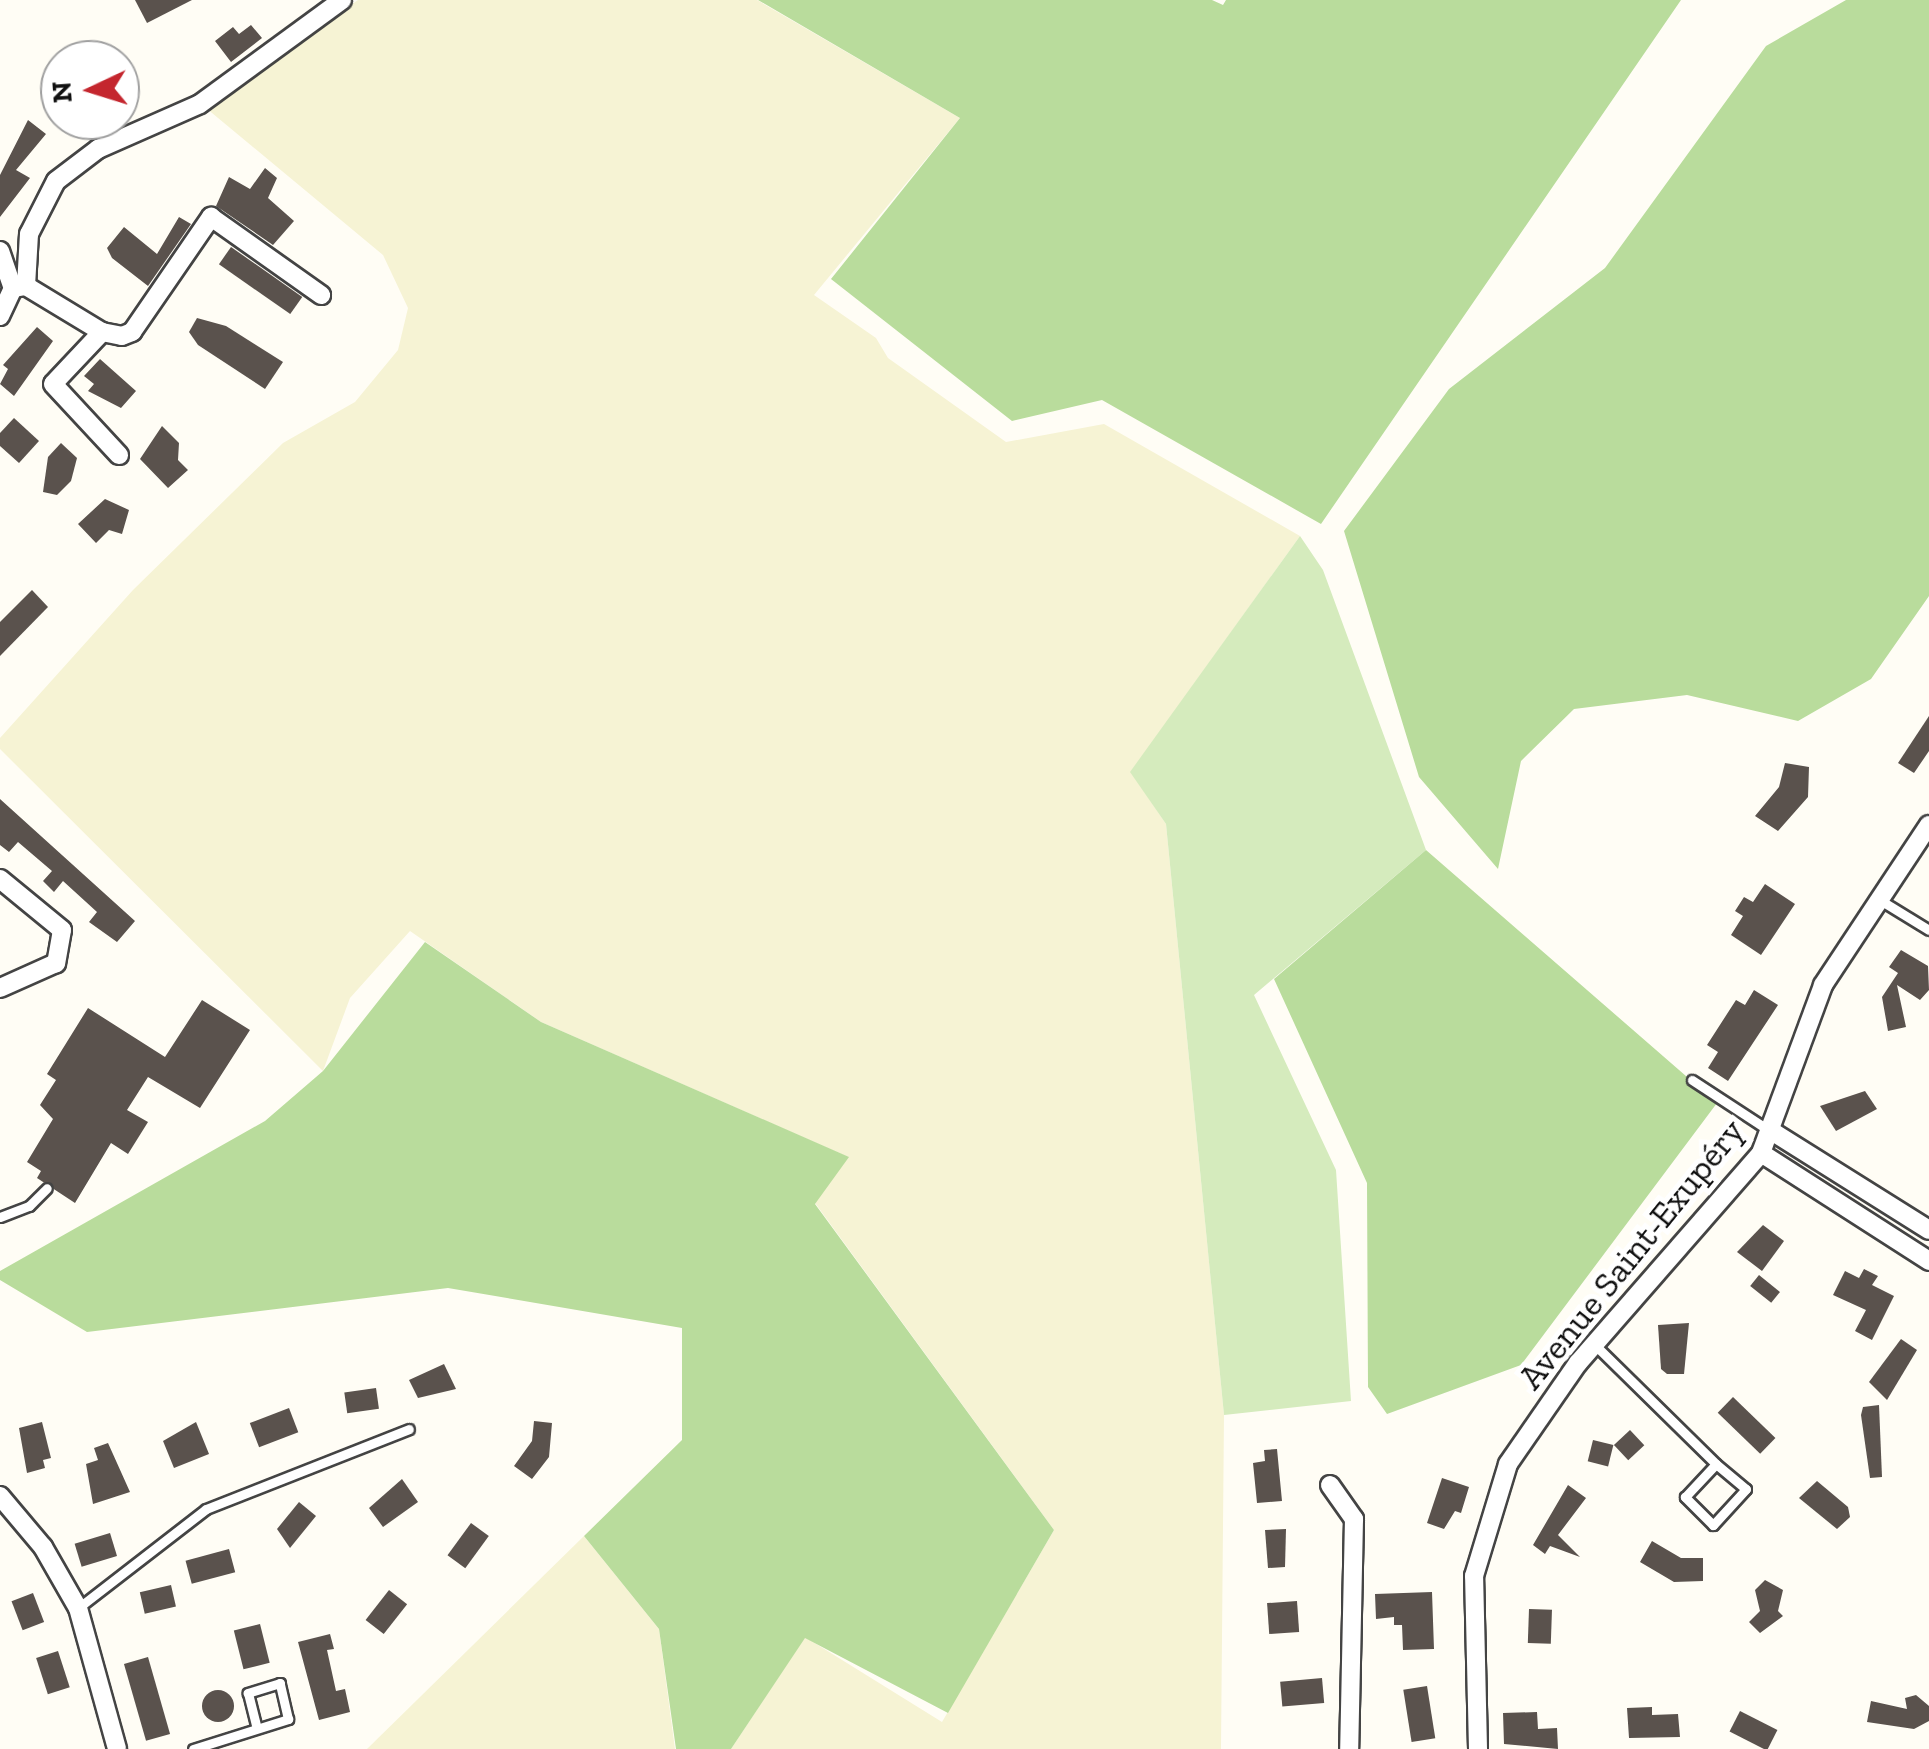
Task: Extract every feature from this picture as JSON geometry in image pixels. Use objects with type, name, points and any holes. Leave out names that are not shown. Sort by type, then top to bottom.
[{"type":"street","points":[[0,316],[20,287],[29,234],[56,181],[98,149],[200,104],[342,0]]},
{"type":"street","points":[[0,251],[20,287],[102,332],[132,332],[211,217],[321,295]]},
{"type":"street","points":[[102,332],[53,384],[118,455]]},
{"type":"street","name":"Avenue Saint-Exupéry","points":[[1478,1749],[1474,1576],[1508,1464],[1596,1346],[1761,1153],[1824,985],[1929,825]]},
{"type":"street","points":[[0,879],[62,930],[56,964],[0,988]]},
{"type":"street","points":[[1772,1132],[1929,1230]]},
{"type":"street","points":[[1761,1153],[1929,1261]]},
{"type":"street","points":[[1330,1485],[1354,1520],[1349,1749]]},
{"type":"street","points":[[0,1496],[43,1547],[78,1608],[117,1749]]},
{"type":"lane","points":[[1878,898],[1929,930]]},
{"type":"lane","points":[[1692,1080],[1772,1132]]},
{"type":"lane","points":[[0,1217],[30,1206],[46,1188]]},
{"type":"lane","points":[[1596,1346],[1746,1489],[1713,1525],[1685,1497],[1716,1464]]},
{"type":"lane","points":[[78,1608],[206,1509],[409,1429]]},
{"type":"lane","points":[[193,1749],[288,1719],[280,1683],[248,1692],[257,1728]]},
{"type":"shaded area","points":[[358,0],[757,0],[960,118],[814,295],[876,338],[888,358],[1006,442],[1104,424],[1300,536],[1131,772],[1166,824],[1224,1415],[1221,1749],[731,1749],[805,1637],[942,1722],[1054,1530],[815,1203],[848,1157],[541,1022],[410,931],[350,998],[323,1071],[0,749],[0,738],[133,590],[283,443],[355,402],[398,350],[408,308],[383,255],[206,108]]},
{"type":"shaded area","points":[[584,1536],[659,1629],[675,1749],[367,1749]]},
{"type":"green space","points":[[758,0],[1212,0],[1223,5],[1226,0],[1681,0],[1321,524],[1102,400],[1012,421],[831,279],[960,118]]},
{"type":"green space","points":[[1846,0],[1929,0],[1929,596],[1871,679],[1798,721],[1687,695],[1574,709],[1521,761],[1498,869],[1419,777],[1344,531],[1449,389],[1605,268],[1766,46]]},
{"type":"green space","points":[[1300,536],[1323,570],[1426,850],[1254,995],[1336,1170],[1351,1401],[1224,1415],[1166,824],[1130,772]]},
{"type":"green space","points":[[1426,850],[1717,1103],[1521,1365],[1387,1414],[1368,1387],[1367,1183],[1274,979]]},
{"type":"green space","points":[[425,942],[541,1022],[849,1157],[815,1204],[1054,1530],[948,1713],[805,1638],[731,1749],[676,1749],[659,1629],[584,1536],[682,1440],[682,1328],[448,1288],[87,1332],[0,1280],[0,1271],[265,1121],[323,1071]]},
{"type":"building","points":[[135,0],[192,0],[147,23]]},
{"type":"building","points":[[251,25],[262,38],[231,62],[215,41],[233,27],[239,34]]},
{"type":"building","points":[[28,120],[40,129],[41,140],[16,170],[30,178],[0,217],[0,175]]},
{"type":"building","points":[[265,168],[277,178],[268,198],[294,221],[273,245],[216,206],[229,177],[250,189]]},
{"type":"building","points":[[179,217],[191,224],[148,286],[112,258],[107,248],[124,227],[157,254]]},
{"type":"building","points":[[231,247],[302,297],[290,314],[219,264]]},
{"type":"building","points":[[197,318],[226,326],[283,362],[265,389],[198,345],[189,332]]},
{"type":"building","points":[[37,327],[53,341],[14,396],[0,384],[8,369],[3,365]]},
{"type":"building","points":[[100,359],[136,391],[121,408],[88,391],[94,384],[84,376]]},
{"type":"building","points":[[14,418],[39,441],[19,463],[0,446],[0,433]]},
{"type":"building","points":[[162,426],[179,443],[178,460],[188,470],[168,488],[140,459]]},
{"type":"building","points":[[61,443],[77,458],[71,481],[57,495],[43,492],[48,457]]},
{"type":"building","points":[[105,499],[129,510],[122,534],[109,530],[96,543],[78,524]]},
{"type":"building","points":[[32,590],[48,607],[0,656],[0,622]]},
{"type":"building","points":[[1929,716],[1929,751],[1914,773],[1898,763]]},
{"type":"building","points":[[1785,763],[1809,767],[1808,797],[1778,831],[1755,816],[1779,787]]},
{"type":"building","points":[[0,799],[135,921],[117,942],[89,922],[97,912],[63,881],[54,892],[43,881],[52,871],[18,842],[9,852],[0,845]]},
{"type":"building","points":[[1765,884],[1795,904],[1761,955],[1731,935],[1743,916],[1735,911],[1744,897],[1753,902]]},
{"type":"building","points":[[1901,950],[1928,966],[1929,990],[1920,1000],[1897,985],[1906,1027],[1888,1031],[1882,997],[1898,973],[1889,967]]},
{"type":"building","points":[[1754,990],[1778,1005],[1728,1081],[1708,1068],[1718,1052],[1707,1045],[1736,1000],[1745,1005]]},
{"type":"building","points":[[202,1000],[250,1030],[200,1108],[148,1077],[127,1110],[148,1122],[128,1154],[111,1143],[75,1203],[37,1178],[41,1171],[27,1162],[53,1119],[40,1105],[56,1080],[47,1074],[88,1008],[165,1057]]},
{"type":"building","points":[[1865,1091],[1877,1109],[1836,1131],[1820,1106]]},
{"type":"building","points":[[1763,1225],[1784,1241],[1762,1271],[1737,1252]]},
{"type":"building","points":[[1864,1269],[1878,1276],[1872,1285],[1894,1296],[1872,1340],[1855,1331],[1866,1310],[1833,1295],[1845,1271],[1859,1278]]},
{"type":"building","points":[[1759,1275],[1780,1292],[1771,1303],[1750,1286]]},
{"type":"building","points":[[1689,1323],[1684,1374],[1667,1374],[1661,1369],[1658,1325]]},
{"type":"building","points":[[1901,1339],[1917,1350],[1887,1400],[1869,1382]]},
{"type":"building","points":[[444,1364],[456,1389],[418,1398],[409,1380]]},
{"type":"building","points":[[376,1388],[379,1409],[347,1413],[344,1392]]},
{"type":"building","points":[[1733,1397],[1775,1438],[1760,1454],[1718,1413]]},
{"type":"building","points":[[1879,1405],[1882,1477],[1870,1478],[1861,1415],[1863,1407]]},
{"type":"building","points":[[289,1408],[298,1432],[259,1447],[250,1423]]},
{"type":"building","points":[[534,1421],[552,1423],[549,1457],[532,1479],[514,1466],[532,1441]]},
{"type":"building","points":[[42,1422],[51,1458],[43,1460],[45,1468],[27,1473],[19,1428]]},
{"type":"building","points":[[196,1422],[209,1454],[174,1468],[163,1441]]},
{"type":"building","points":[[1630,1430],[1644,1445],[1628,1460],[1614,1445]]},
{"type":"building","points":[[1593,1440],[1613,1445],[1608,1466],[1588,1461]]},
{"type":"building","points":[[108,1443],[130,1492],[93,1504],[86,1464],[98,1460],[94,1448]]},
{"type":"building","points":[[1277,1449],[1282,1501],[1257,1503],[1253,1463],[1265,1461],[1264,1450]]},
{"type":"building","points":[[1442,1478],[1469,1487],[1461,1513],[1455,1511],[1444,1529],[1427,1523]]},
{"type":"building","points":[[402,1479],[418,1502],[383,1527],[369,1508]]},
{"type":"building","points":[[1817,1481],[1848,1507],[1850,1517],[1837,1529],[1799,1498]]},
{"type":"building","points":[[1568,1485],[1586,1498],[1558,1535],[1580,1557],[1550,1546],[1545,1554],[1533,1545]]},
{"type":"building","points":[[299,1502],[316,1516],[290,1548],[277,1529]]},
{"type":"building","points":[[471,1523],[489,1536],[465,1568],[447,1555]]},
{"type":"building","points":[[1286,1529],[1285,1567],[1268,1568],[1265,1530]]},
{"type":"building","points":[[110,1533],[117,1556],[82,1567],[75,1544]]},
{"type":"building","points":[[1652,1541],[1681,1558],[1703,1558],[1703,1581],[1674,1582],[1640,1562]]},
{"type":"building","points":[[229,1549],[235,1572],[192,1584],[186,1561]]},
{"type":"building","points":[[1765,1580],[1783,1590],[1778,1611],[1783,1616],[1760,1633],[1749,1622],[1760,1611],[1755,1590]]},
{"type":"building","points":[[171,1585],[176,1606],[145,1614],[140,1592]]},
{"type":"building","points":[[389,1590],[407,1604],[384,1634],[366,1620]]},
{"type":"building","points":[[1432,1592],[1434,1649],[1403,1650],[1402,1625],[1394,1625],[1394,1617],[1376,1619],[1375,1594]]},
{"type":"building","points":[[33,1593],[44,1622],[23,1630],[12,1601]]},
{"type":"building","points":[[1297,1601],[1299,1632],[1269,1634],[1267,1603]]},
{"type":"building","points":[[1529,1609],[1552,1610],[1551,1644],[1528,1643]]},
{"type":"building","points":[[260,1624],[270,1663],[243,1669],[234,1631]]},
{"type":"building","points":[[330,1634],[334,1649],[327,1650],[336,1691],[345,1689],[350,1712],[319,1720],[298,1642]]},
{"type":"building","points":[[58,1651],[70,1687],[48,1694],[36,1658]]},
{"type":"building","points":[[148,1657],[170,1734],[146,1741],[124,1664]]},
{"type":"building","points":[[1322,1678],[1324,1703],[1282,1707],[1280,1682]]},
{"type":"building","points":[[1427,1686],[1435,1738],[1412,1742],[1403,1690]]},
{"type":"building","points":[[218,1690],[229,1695],[234,1706],[229,1717],[218,1722],[207,1717],[202,1706],[207,1695]]},
{"type":"building","points":[[1916,1695],[1929,1706],[1929,1721],[1914,1729],[1867,1722],[1871,1701],[1907,1709],[1905,1698]]},
{"type":"building","points":[[1652,1707],[1652,1715],[1678,1714],[1680,1737],[1629,1738],[1627,1708]]},
{"type":"building","points":[[1740,1711],[1777,1730],[1768,1749],[1730,1731]]},
{"type":"building","points":[[1537,1712],[1538,1729],[1557,1728],[1558,1749],[1504,1744],[1503,1713]]}]
